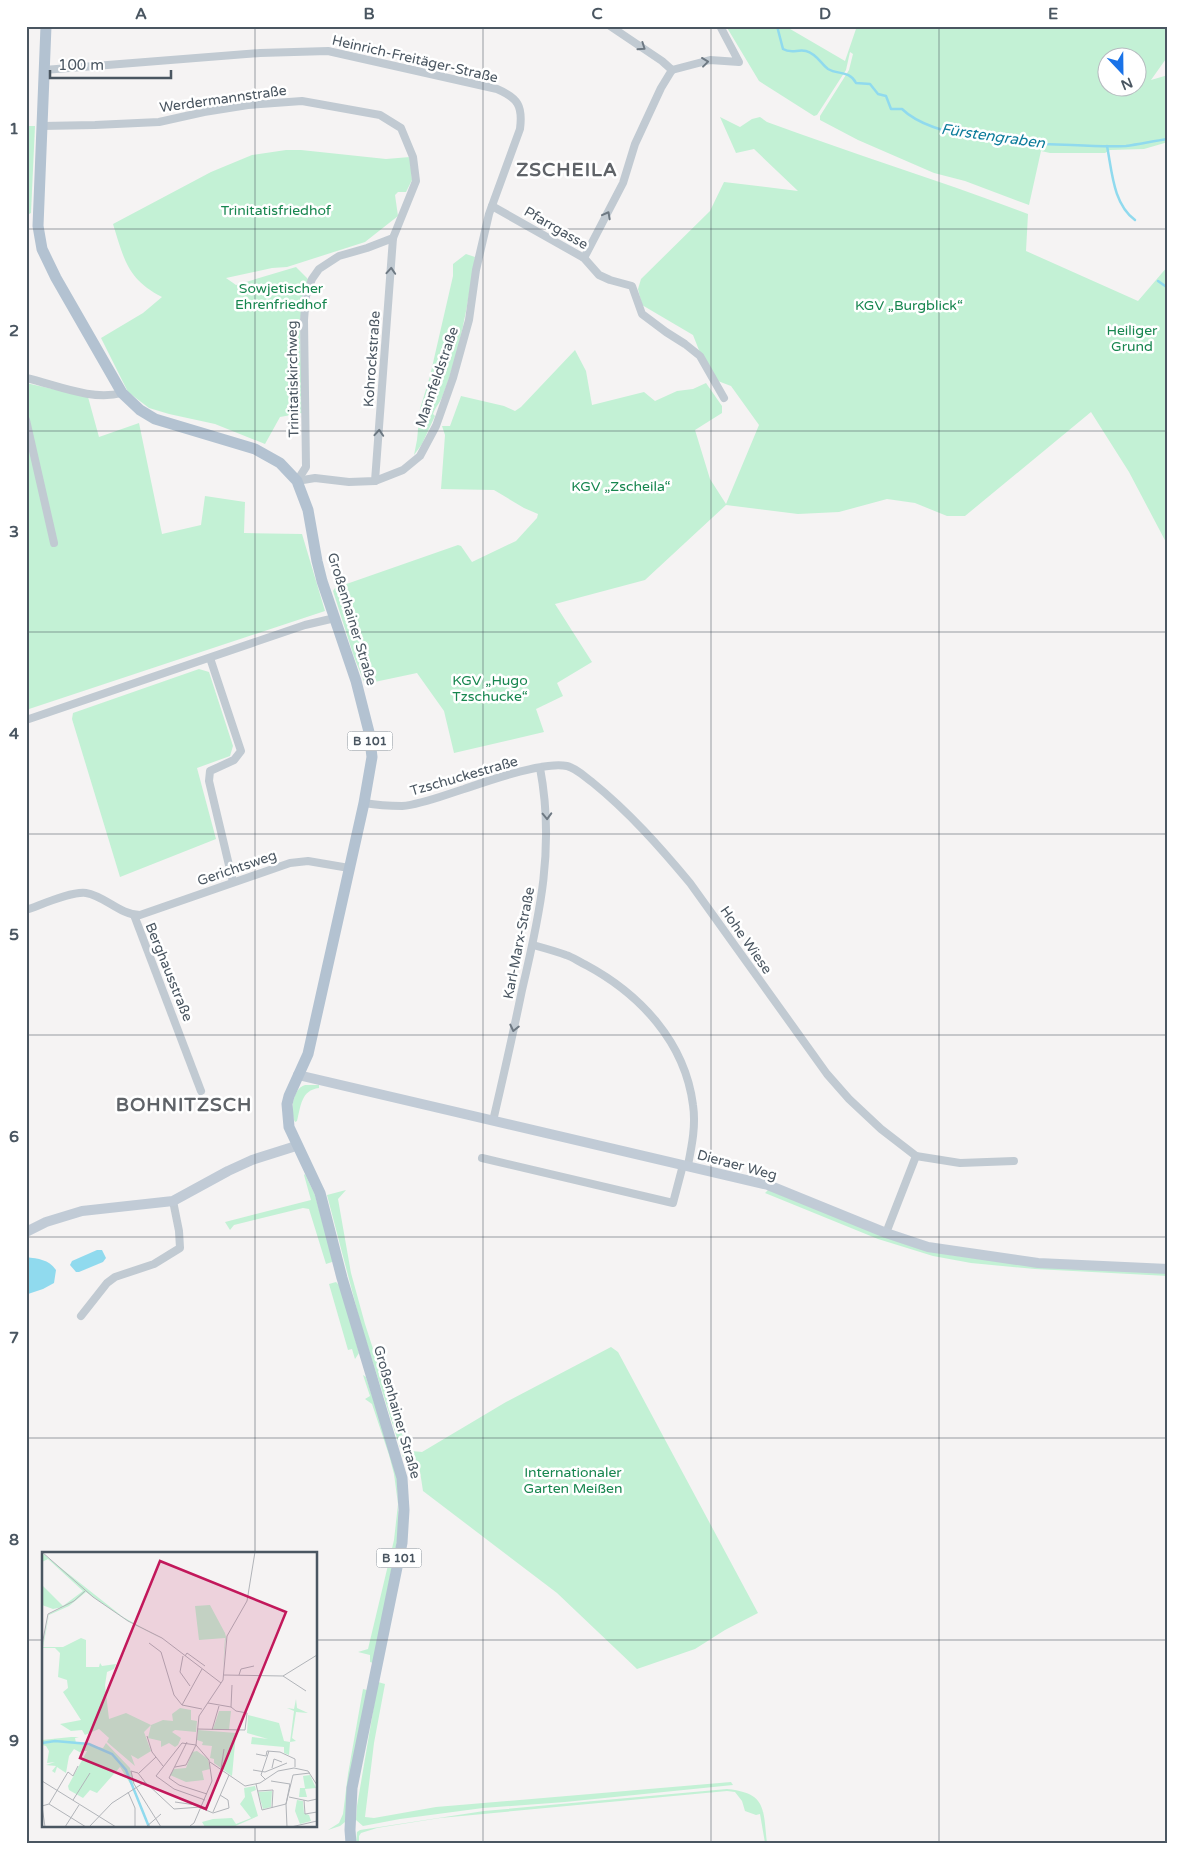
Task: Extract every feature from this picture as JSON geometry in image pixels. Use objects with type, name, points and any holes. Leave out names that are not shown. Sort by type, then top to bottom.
[{"type":"main road","name":"Großenhainer Straße","points":[[46,26],[38,226],[42,249],[56,278],[122,393],[140,410],[160,421],[255,448],[280,463],[297,481],[308,510],[317,561],[356,681],[369,732],[372,758],[364,803],[310,1046],[287,1104],[289,1127],[296,1146],[320,1194],[342,1278],[402,1478],[404,1510],[402,1543],[352,1788],[350,1830],[352,1843]]},
{"type":"main road","name":"Dieraer Weg","points":[[298,1075],[768,1185],[886,1233],[928,1247],[1038,1263],[1168,1268]]},
{"type":"main road","points":[[26,1232],[46,1222],[82,1211],[173,1201],[252,1160],[296,1146]]},
{"type":"street","points":[[610,26],[662,61],[672,70]]},
{"type":"street","points":[[584,258],[624,183],[635,144],[661,88],[672,70],[710,60],[739,62],[720,26]]},
{"type":"street","name":"Heinrich-Freitäger-Straße","points":[[44,70],[260,53],[328,51],[498,89],[512,95],[518,103],[521,118],[520,129],[492,206]]},
{"type":"street","name":"Werdermannstraße","points":[[42,126],[159,122],[248,105],[302,101],[380,115],[401,128],[414,157]]},
{"type":"street","name":"Kohrockstraße","points":[[375,481],[393,238],[416,181],[414,157]]},
{"type":"street","name":"Pfarrgasse","points":[[492,206],[584,258],[599,275],[632,286],[642,314],[700,356],[724,398]]},
{"type":"street","name":"Mannfeldstraße","points":[[297,481],[315,478],[349,482],[375,481],[403,470],[420,456],[436,426],[453,378],[469,320],[476,270],[492,206]]},
{"type":"street","name":"Trinitatiskirchweg","points":[[297,481],[306,467],[304,320],[306,296],[319,269],[329,261],[393,238]]},
{"type":"street","points":[[26,378],[98,396],[122,393]]},
{"type":"street","points":[[26,420],[54,543]]},
{"type":"street","points":[[26,720],[305,625],[335,618]]},
{"type":"street","points":[[210,658],[241,751],[234,760],[210,772],[209,781],[233,882]]},
{"type":"street","name":"Hohe Wiese","points":[[540,768],[559,765],[568,766],[576,770],[608,795],[639,824],[690,883],[827,1074],[881,1129],[916,1156],[960,1163],[1014,1161]]},
{"type":"street","name":"Tzschuckestraße","points":[[364,803],[391,806],[412,804],[540,768]]},
{"type":"street","name":"Karl-Marx-Straße","points":[[493,1121],[533,945],[543,886],[547,845],[546,804],[540,768]]},
{"type":"street","name":"Gerichtsweg","points":[[134,915],[149,912],[299,861],[318,862],[349,868]]},
{"type":"street","name":"Berghausstraße","points":[[26,910],[72,894],[86,893],[134,915],[202,1092]]},
{"type":"street","points":[[482,1158],[673,1203],[694,1136],[693,1106],[685,1071],[670,1040],[651,1014],[627,991],[598,972],[567,955],[533,945]]},
{"type":"street","points":[[886,1233],[916,1156]]},
{"type":"street","points":[[81,1316],[107,1283],[115,1277],[154,1264],[180,1248],[179,1231],[173,1201]]},
{"type":"green space","points":[[726,26],[785,26],[845,61],[857,26],[1168,26],[1168,56],[1151,80],[1168,75],[1168,142],[1144,149],[1110,150],[1105,153],[1050,153],[1041,151],[1029,205],[965,181],[934,173],[858,140],[820,120],[820,116],[849,70],[853,54],[850,52],[846,70],[817,115],[814,116],[759,81]]},
{"type":"green space","points":[[720,117],[740,127],[752,119],[760,117],[767,122],[799,134],[1028,214],[1026,251],[1138,301],[1168,266],[1168,546],[1129,472],[1091,412],[965,516],[947,516],[915,503],[887,499],[839,512],[798,514],[726,505],[645,580],[555,604],[592,662],[557,683],[563,696],[536,709],[544,732],[454,753],[444,711],[417,673],[365,684],[354,657],[333,591],[335,588],[458,545],[461,546],[472,562],[516,541],[537,518],[538,514],[494,490],[441,489],[445,435],[442,426],[450,426],[461,396],[504,406],[515,411],[575,350],[586,371],[592,405],[644,392],[655,401],[677,391],[693,389],[706,383],[722,406],[722,413],[695,430],[710,479],[726,504],[759,425],[731,386],[710,378],[693,335],[642,305],[638,289],[641,279],[710,211],[724,182],[798,191],[754,149],[736,153]]},
{"type":"green space","points":[[26,126],[35,126],[31,213],[27,215]]},
{"type":"green space","points":[[286,150],[386,159],[410,157],[412,180],[406,192],[398,192],[395,195],[398,216],[365,242],[287,267],[272,268],[226,278],[236,285],[296,267],[309,280],[300,320],[302,413],[280,417],[265,444],[215,424],[149,408],[128,392],[101,338],[143,313],[162,297],[141,283],[128,267],[113,224],[211,172],[252,155]]},
{"type":"green space","points":[[466,254],[475,257],[459,344],[443,395],[433,414],[435,416],[422,444],[414,455],[420,409],[430,376],[453,276],[453,264]]},
{"type":"green space","points":[[26,383],[88,397],[99,437],[139,423],[162,534],[201,525],[205,496],[245,502],[244,533],[302,534],[325,611],[26,710]]},
{"type":"green space","points":[[199,669],[209,672],[233,746],[230,756],[197,768],[216,839],[120,877],[72,719],[73,713]]},
{"type":"green space","points":[[305,1085],[319,1085],[319,1088],[313,1089],[305,1095],[297,1121],[295,1122],[293,1118],[293,1101],[297,1091]]},
{"type":"green space","points":[[305,1174],[315,1195],[332,1262],[326,1264],[309,1209],[303,1208],[234,1225],[230,1230],[225,1222],[311,1200]]},
{"type":"green space","points":[[770,1188],[920,1248],[951,1255],[997,1261],[1168,1273],[1168,1276],[1035,1269],[971,1263],[933,1256],[878,1239],[765,1193]]},
{"type":"green space","name":"Internationaler Garten Meißen","points":[[346,1190],[338,1199],[351,1273],[365,1324],[395,1417],[407,1447],[412,1451],[422,1452],[506,1402],[611,1347],[618,1352],[758,1613],[725,1630],[695,1649],[637,1669],[557,1593],[423,1491],[419,1465],[409,1465],[403,1457],[361,1325],[327,1195]]},
{"type":"green space","points":[[336,1282],[340,1286],[359,1353],[355,1359],[352,1349],[348,1350],[329,1284]]},
{"type":"green space","points":[[363,1375],[366,1377],[397,1474],[399,1531],[373,1663],[370,1662],[370,1655],[358,1652],[368,1649],[394,1540],[398,1504],[389,1455],[372,1404],[365,1399],[370,1396]]},
{"type":"green space","points":[[378,1682],[385,1684],[374,1743],[365,1817],[374,1818],[436,1807],[731,1782],[733,1785],[565,1802],[483,1808],[363,1826],[356,1820],[357,1806]]},
{"type":"green space","points":[[363,1689],[367,1690],[345,1822],[328,1830],[339,1823],[343,1814]]},
{"type":"green space","points":[[727,1789],[750,1794],[761,1805],[767,1843],[765,1843],[760,1814],[756,1815],[745,1811],[742,1801],[735,1792],[727,1791],[440,1818],[377,1828],[361,1833],[359,1843],[356,1843],[357,1832],[360,1830],[484,1811]]},
{"type":"water","points":[[97,1250],[102,1250],[106,1258],[103,1262],[79,1272],[76,1272],[70,1265],[72,1261]]},
{"type":"water","points":[[26,1257],[43,1260],[53,1266],[56,1270],[54,1283],[28,1294],[26,1292]]},
{"type":"waterway","name":"Fürstengraben","points":[[777,26],[783,49],[810,52],[828,69],[847,74],[856,83],[870,84],[878,94],[886,96],[891,109],[902,109],[917,120],[936,128],[982,139],[1007,142],[1126,146],[1168,139]]},
{"type":"waterway","points":[[1107,146],[1112,176],[1118,196],[1122,205],[1135,220]]},
{"type":"waterway","points":[[1158,281],[1168,288]]},
{"type":"district","name":"ZSCHEILA","points":[[567,170]]},
{"type":"district","name":"BOHNITZSCH","points":[[184,1105]]},
{"type":"park label","name":"Trinitatisfriedhof","points":[[276,210]]},
{"type":"park label","name":"Sowjetischer Ehrenfriedhof","points":[[281,296]]},
{"type":"park label","name":"KGV „Burgblick“","points":[[909,305]]},
{"type":"park label","name":"Heiliger Grund","points":[[1132,338]]},
{"type":"park label","name":"KGV „Zscheila“","points":[[621,486]]},
{"type":"park label","name":"KGV „Hugo Tzschucke“","points":[[490,688]]}]
